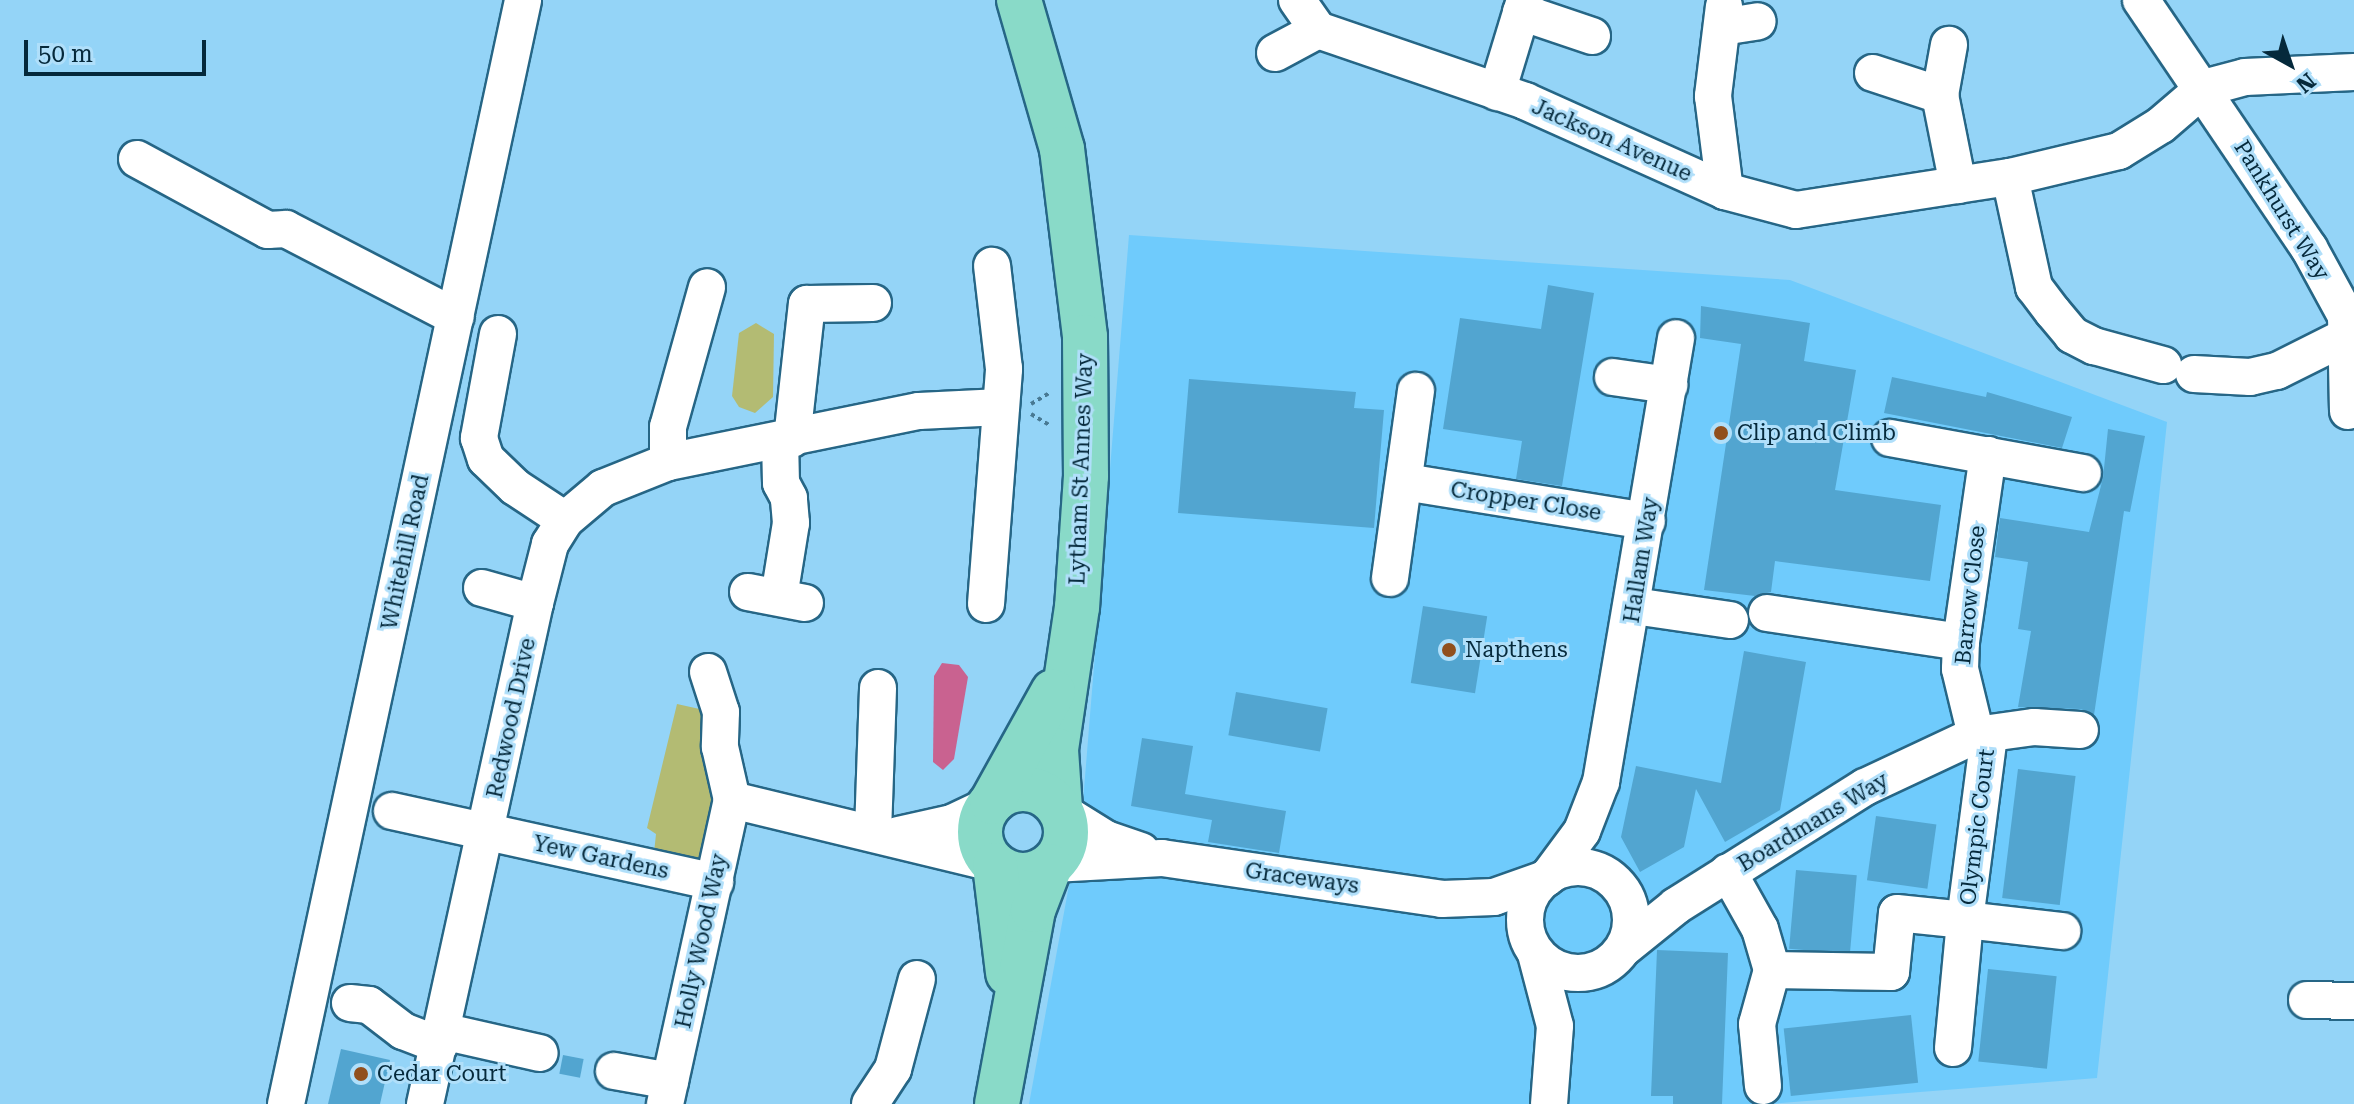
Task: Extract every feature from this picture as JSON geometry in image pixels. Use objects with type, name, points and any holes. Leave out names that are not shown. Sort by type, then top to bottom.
[{"type":"main road","name":"Lytham St Annes Way","points":[[1019,0],[1062,149],[1085,337],[1086,476],[1069,657],[1056,750],[1060,810]]},
{"type":"main road","name":"Lytham St Annes Way","points":[[991,803],[1069,657]]},
{"type":"main road","points":[[997,1104],[1009,1023],[1033,910],[1066,838],[1060,810],[1029,789],[1007,792],[991,803],[980,837],[994,864],[1009,1023]]},
{"type":"main road","points":[[994,864],[1021,875],[1051,865]]},
{"type":"street","name":"Whitehill Road","points":[[286,1104],[523,0]]},
{"type":"street","points":[[1275,53],[1318,30],[1297,0]]},
{"type":"street","name":"Pankhurst Way","points":[[2141,0],[2204,88],[2309,248],[2349,323],[2348,411]]},
{"type":"street","points":[[1497,92],[1523,6],[1592,36]]},
{"type":"street","name":"Jackson Avenue","points":[[1725,191],[1713,96],[1723,16],[1758,21]]},
{"type":"street","name":"Jackson Avenue","points":[[1318,30],[1497,92],[1725,191],[1796,210],[2010,177],[2119,151],[2161,125],[2204,88]]},
{"type":"street","points":[[1949,45],[1940,95],[1958,185]]},
{"type":"street","points":[[2204,88],[2245,77],[2354,72]]},
{"type":"street","points":[[1873,73],[1940,95]]},
{"type":"street","points":[[137,159],[268,230],[286,229],[456,317]]},
{"type":"street","points":[[2010,177],[2034,287],[2072,335],[2094,346],[2178,369],[2250,377],[2277,371],[2349,323]]},
{"type":"street","points":[[986,604],[1011,408],[992,266]]},
{"type":"street","points":[[668,462],[668,427],[707,287]]},
{"type":"street","points":[[778,597],[791,523],[789,498],[781,483],[807,304],[873,303]]},
{"type":"street","points":[[498,334],[479,438],[486,459],[515,487],[565,520]]},
{"type":"street","name":"Hallam Way","points":[[1546,878],[1582,831],[1601,782],[1634,606],[1676,338]]},
{"type":"street","points":[[1613,377],[1669,385]]},
{"type":"street","points":[[1390,578],[1416,391]]},
{"type":"street","name":"Redwood Drive","points":[[487,833],[550,544],[565,520],[603,488],[668,462],[919,411],[1011,408]]},
{"type":"street","points":[[1890,438],[2083,473]]},
{"type":"street","name":"Barrow Close","points":[[1982,734],[1960,669],[1961,642],[1988,455]]},
{"type":"street","name":"Cropper Close","points":[[1405,482],[1647,521]]},
{"type":"street","points":[[482,588],[535,603]]},
{"type":"street","points":[[1634,606],[1730,620]]},
{"type":"street","points":[[1767,613],[1961,642]]},
{"type":"street","name":"Holly Wood Way","points":[[614,1071],[668,1093],[732,800],[720,747],[721,712],[708,672]]},
{"type":"street","points":[[878,688],[879,833]]},
{"type":"street","name":"Boardmans Way","points":[[1616,956],[1664,914],[1865,787],[1982,734],[2034,727],[2080,730]]},
{"type":"street","name":"Olympic Court","points":[[1953,1048],[1982,734]]},
{"type":"street","name":"Hallam Way","points":[[1601,782],[1601,840],[1616,882]]},
{"type":"street","points":[[732,800],[879,833],[994,864]]},
{"type":"street","points":[[879,833],[934,829],[991,803]]},
{"type":"street","name":"Graceways","points":[[1060,810],[1106,839],[1162,858],[1442,899],[1494,897],[1546,878]]},
{"type":"street","name":"Yew Gardens","points":[[392,811],[715,882]]},
{"type":"street","points":[[425,1104],[487,833]]},
{"type":"street","name":"Graceways","points":[[1051,865],[1162,858]]},
{"type":"street","points":[[1587,868],[1616,882],[1632,916],[1616,956],[1575,1011],[1551,1087],[1553,1008],[1525,917],[1535,889],[1546,878],[1587,868]]},
{"type":"street","points":[[1728,872],[1760,929],[1772,970],[1757,1024],[1763,1086]]},
{"type":"street","name":"Boardmans Way","points":[[1616,882],[1666,892],[1728,872]]},
{"type":"street","name":"Graceways","points":[[1442,899],[1534,949]]},
{"type":"street","name":"Olympic Court","points":[[1772,970],[1891,972],[1897,913],[1965,920]]},
{"type":"street","points":[[1965,920],[2062,931]]},
{"type":"street","points":[[1534,949],[1570,973],[1616,956]]},
{"type":"street","points":[[870,1104],[893,1069],[917,979]]},
{"type":"street","points":[[2307,1000],[2354,1001]]},
{"type":"street","points":[[350,1003],[369,1005],[403,1031],[540,1053]]},
{"type":"path","points":[[1011,408],[1053,427]]},
{"type":"shaded area","points":[[1129,235],[1790,280],[2167,422],[2097,1078],[1769,1104],[1029,1104],[1082,814]]},
{"type":"shaded area","points":[[942,663],[959,665],[968,677],[954,759],[943,770],[933,762],[934,676]]},
{"type":"green space","points":[[756,323],[774,334],[773,397],[755,413],[739,407],[732,396],[739,333]]},
{"type":"green space","points":[[677,704],[704,710],[724,777],[702,857],[696,861],[654,853],[656,834],[647,828]]},
{"type":"building","points":[[1548,285],[1594,293],[1562,486],[1516,479],[1522,441],[1443,429],[1460,318],[1541,329]]},
{"type":"building","points":[[1701,306],[1810,323],[1804,361],[1856,370],[1835,490],[1941,505],[1930,581],[1775,561],[1771,592],[1755,596],[1704,590],[1741,344],[1700,338]]},
{"type":"building","points":[[1892,377],[1986,397],[1987,392],[2072,417],[2062,448],[1884,413]]},
{"type":"building","points":[[1189,379],[1356,392],[1354,408],[1384,410],[1374,528],[1178,513]]},
{"type":"building","points":[[2108,429],[2145,436],[2130,512],[2124,511],[2094,715],[2081,709],[2018,707],[2031,631],[2018,629],[2028,562],[1995,557],[2000,518],[2089,532],[2103,478]]},
{"type":"building","name":"Napthens","points":[[1423,606],[1487,616],[1475,693],[1411,683]]},
{"type":"building","points":[[1744,651],[1806,662],[1780,810],[1725,842],[1696,789],[1684,847],[1640,872],[1621,837],[1636,766],[1721,783]]},
{"type":"building","points":[[1236,692],[1328,708],[1320,751],[1228,735]]},
{"type":"building","points":[[1142,738],[1193,746],[1185,794],[1286,811],[1279,853],[1208,842],[1212,820],[1131,806]]},
{"type":"building","points":[[2018,769],[2076,776],[2060,905],[2002,898]]},
{"type":"building","points":[[1876,816],[1936,824],[1927,889],[1867,880]]},
{"type":"building","points":[[1796,870],[1857,875],[1850,954],[1789,949]]},
{"type":"building","points":[[1657,950],[1728,953],[1722,1104],[1673,1104],[1673,1096],[1651,1096]]},
{"type":"building","points":[[1988,969],[2057,976],[2047,1069],[1978,1061]]},
{"type":"building","points":[[1911,1015],[1918,1083],[1791,1096],[1784,1028]]},
{"type":"building","name":"Cedar Court","points":[[341,1049],[390,1060],[380,1104],[328,1104]]},
{"type":"building","points":[[563,1055],[584,1059],[580,1078],[559,1074]]},
{"type":"place","name":"Clip and Climb","points":[[1721,433]]},
{"type":"place","name":"Napthens","points":[[1449,650]]},
{"type":"place","name":"Cedar Court","points":[[361,1074]]}]
